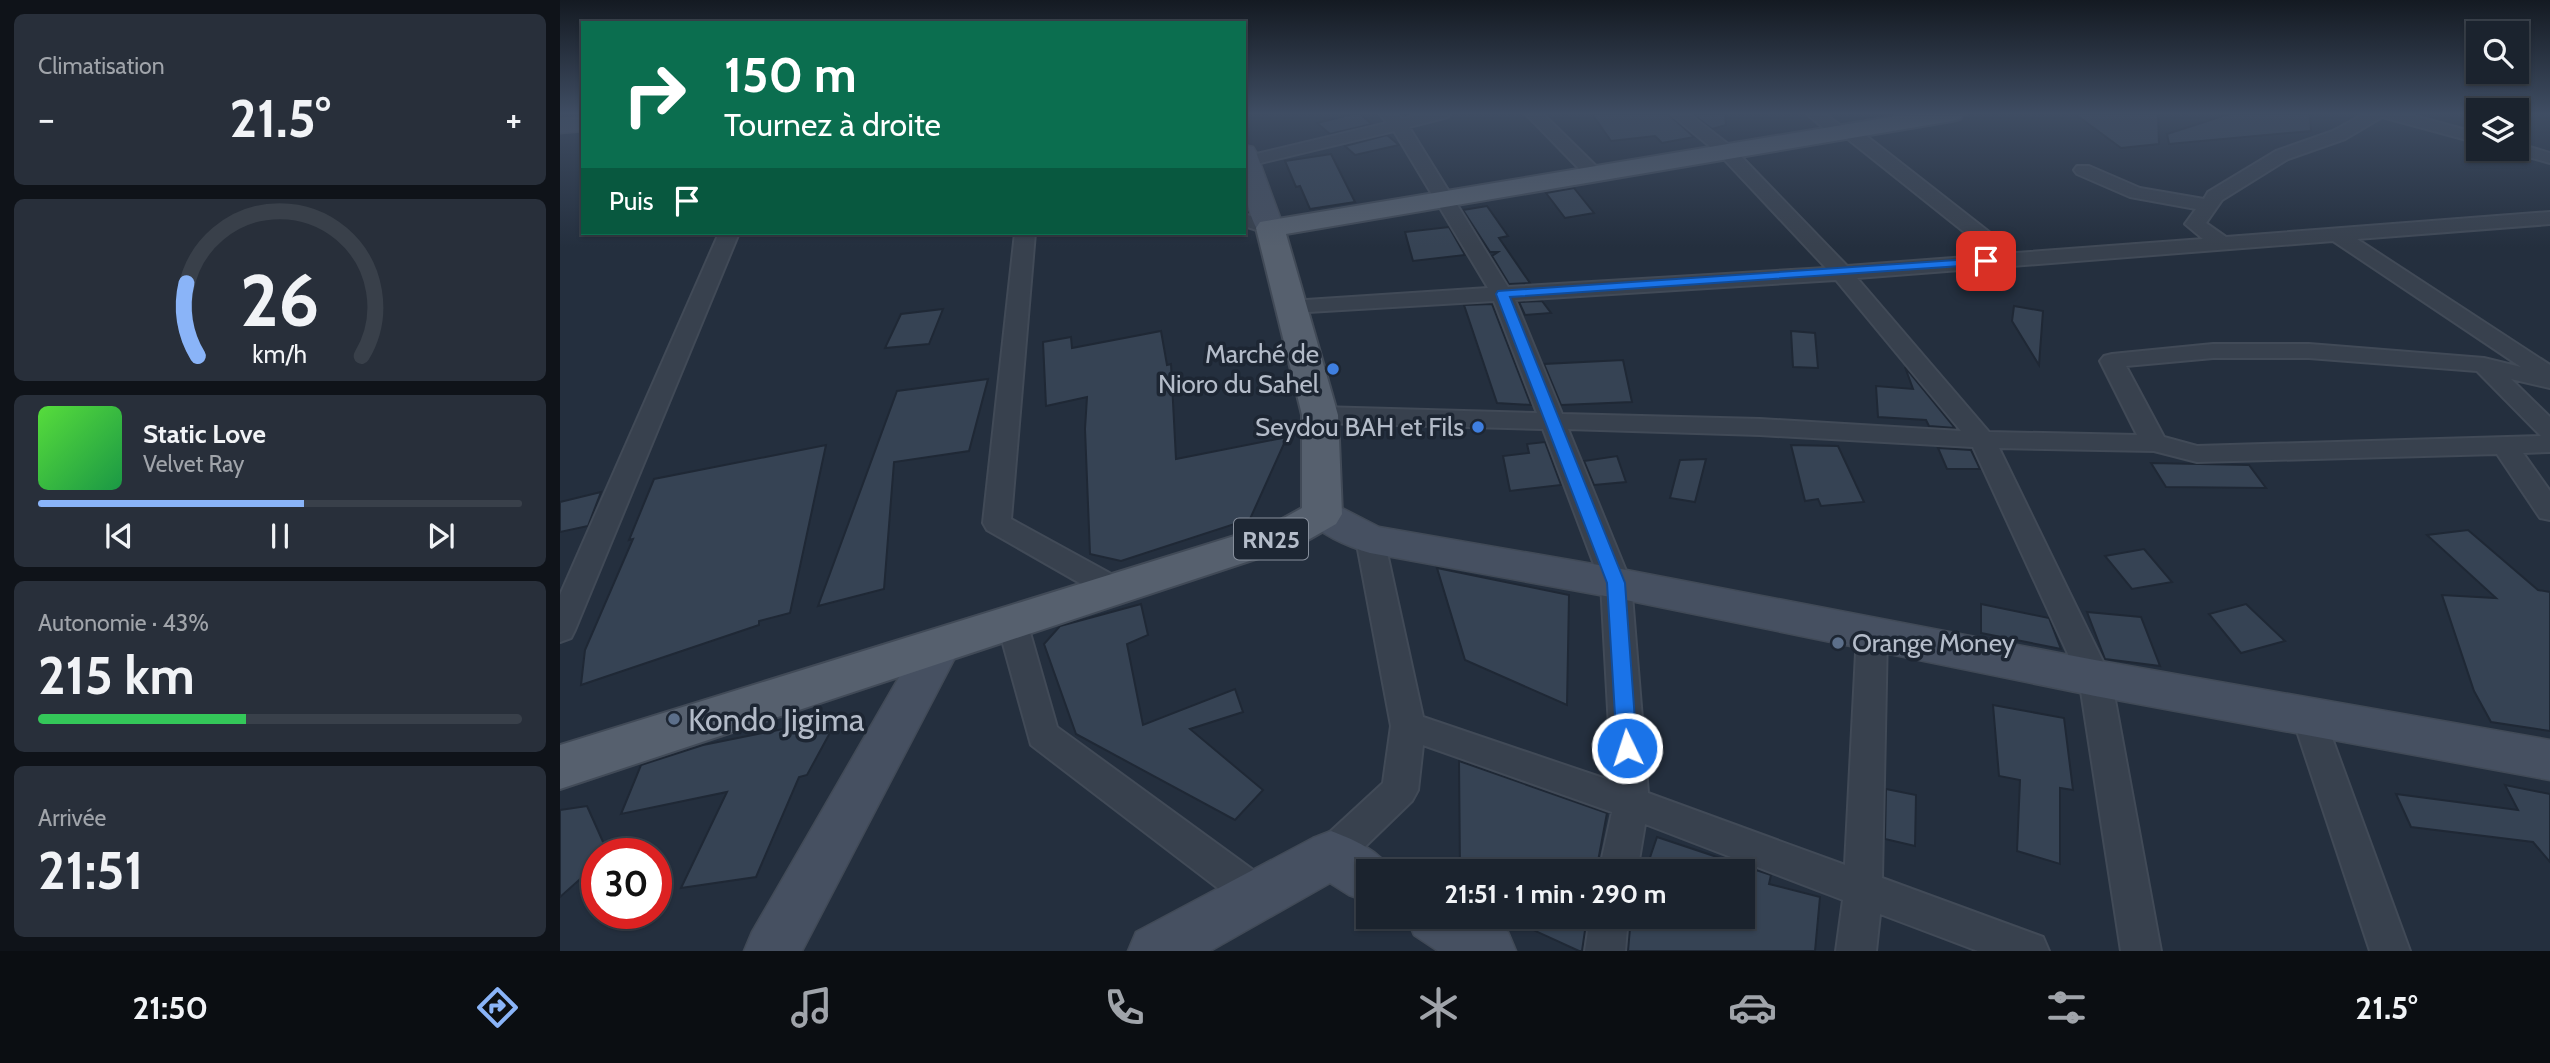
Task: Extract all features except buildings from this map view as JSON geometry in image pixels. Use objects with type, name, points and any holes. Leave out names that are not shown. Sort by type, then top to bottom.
[{"type":"main road","points":[[1257,224],[1443,199],[1688,158]]},
{"type":"main road","name":"RN25","points":[[560,767],[1287,534],[1322,514],[1320,415],[1291,307],[1257,224]]},
{"type":"street","points":[[1246,158],[1257,224]]},
{"type":"street","points":[[1418,158],[1502,294],[1616,583],[1631,803],[1620,859]]},
{"type":"street","points":[[1578,158],[1594,174]]},
{"type":"street","points":[[1732,158],[1842,272],[1982,440],[2095,678],[2141,951]]},
{"type":"street","points":[[1880,158],[2010,259]]},
{"type":"street","points":[[2221,243],[2195,224],[2215,196],[2276,158]]},
{"type":"street","points":[[2083,170],[2136,193],[2208,205]]},
{"type":"street","points":[[1291,307],[1842,272],[2550,218]]},
{"type":"street","points":[[2336,234],[2550,378]]},
{"type":"street","points":[[560,630],[728,235]]},
{"type":"street","points":[[1025,235],[997,523],[1114,589]]},
{"type":"street","points":[[2154,443],[2112,361],[2213,351],[2309,351],[2484,365],[2550,378]]},
{"type":"street","points":[[2484,365],[2550,431]]},
{"type":"street","points":[[1320,415],[1760,427],[1982,440],[2154,443],[2197,454],[2550,443]]},
{"type":"street","points":[[2505,446],[2550,511]]},
{"type":"street","points":[[1322,514],[1370,539],[1616,583],[2095,678],[2550,760]]},
{"type":"street","points":[[1177,946],[1258,896],[1350,866],[1399,790],[1408,726],[1370,539]]},
{"type":"street","points":[[1012,622],[1043,735],[1258,896]]},
{"type":"street","points":[[1856,951],[1863,890],[1872,634]]},
{"type":"street","points":[[772,951],[939,646]]},
{"type":"street","points":[[2308,716],[2390,951]]},
{"type":"street","points":[[1408,726],[1631,803],[2029,951]]},
{"type":"street","points":[[1452,929],[1488,951]]},
{"type":"street","points":[[1605,951],[1608,929]]},
{"type":"place","name":"Marché de Nioro du Sahel","points":[[1333,369]]},
{"type":"place","name":"Seydou BAH et Fils","points":[[1478,427]]},
{"type":"place","name":"Orange Money","points":[[1838,643]]},
{"type":"place","name":"Kondo Jigima","points":[[674,719]]},
{"type":"route","points":[[1627,748],[1616,583],[1502,294],[1986,261]]}]
